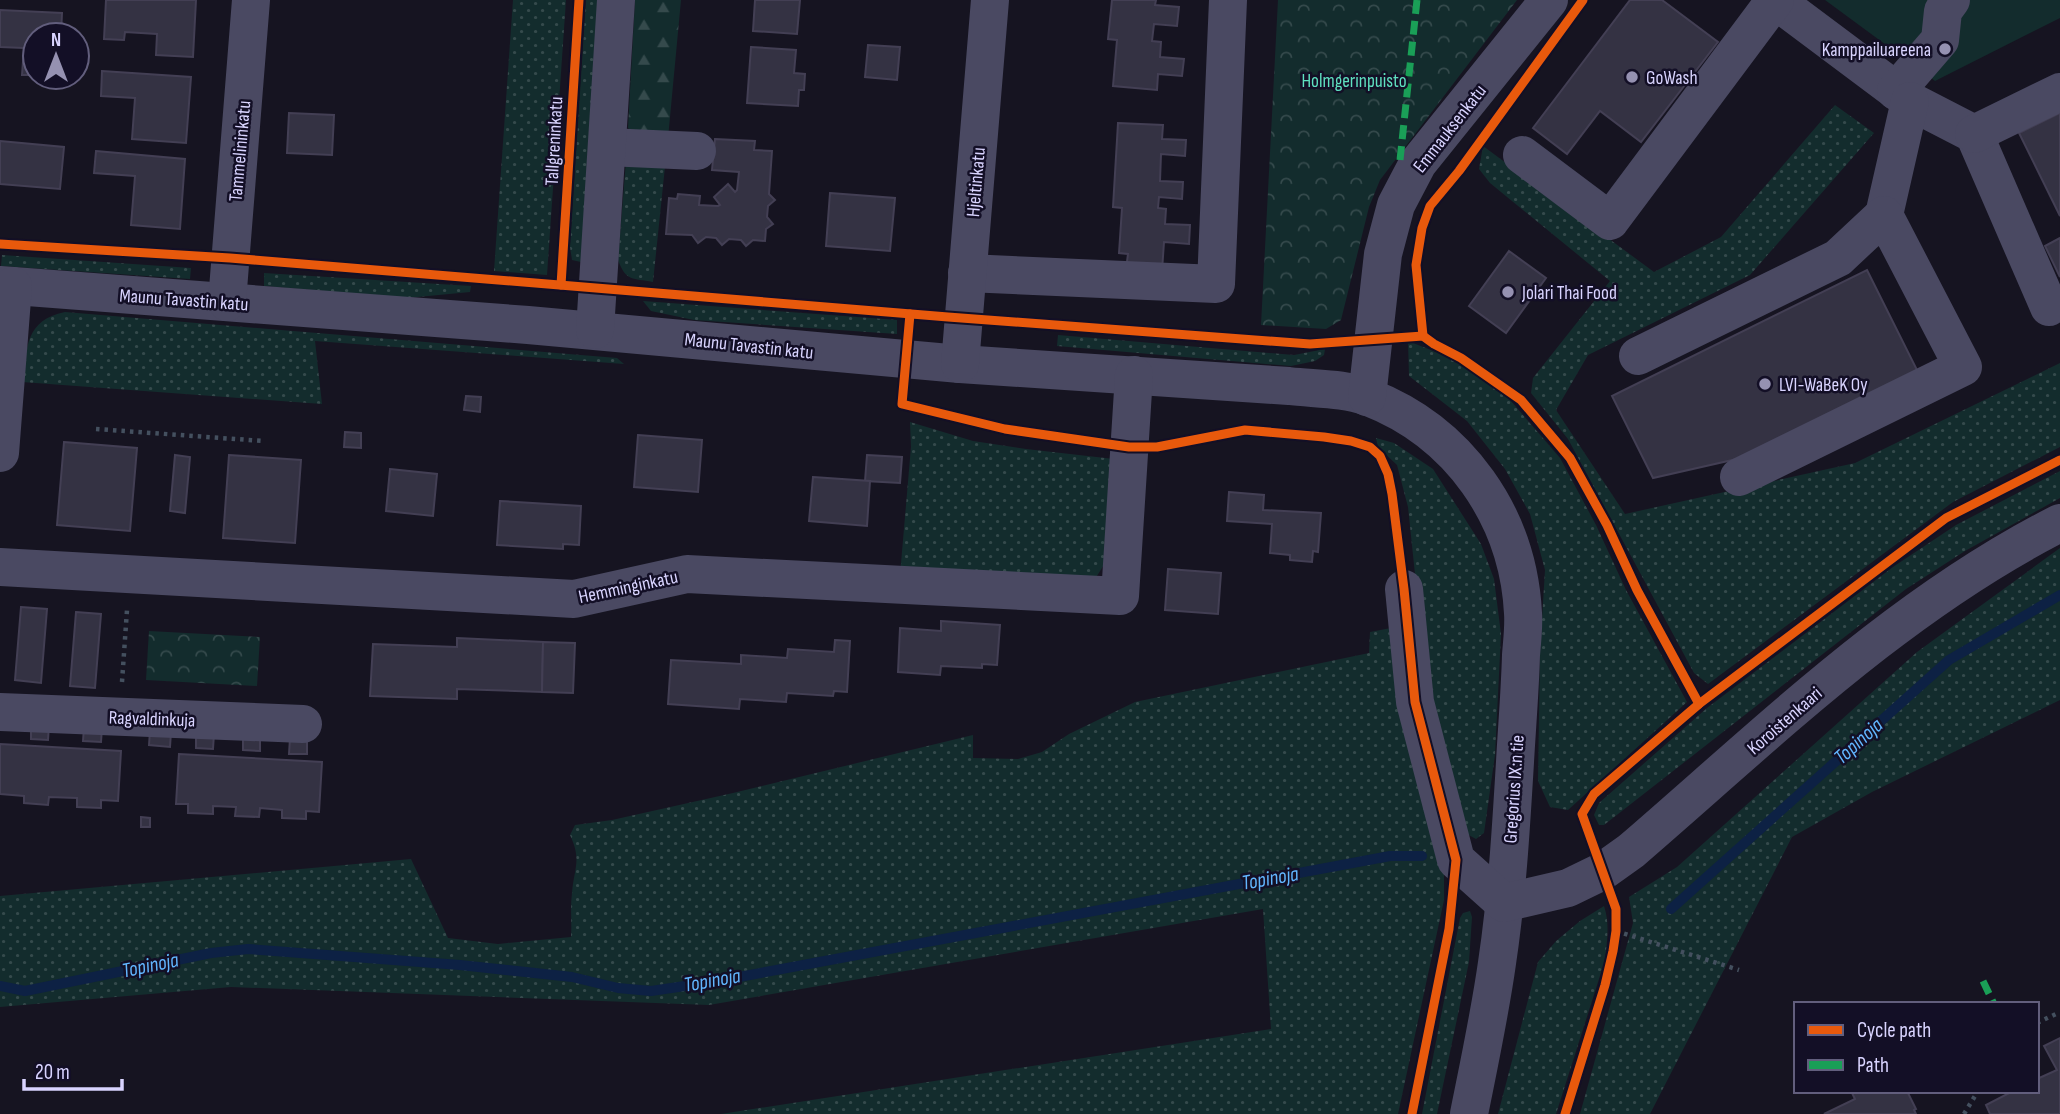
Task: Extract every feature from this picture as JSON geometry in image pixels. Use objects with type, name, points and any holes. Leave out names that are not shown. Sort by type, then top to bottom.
[{"type":"street","name":"Tammelininkatu","points":[[227,302],[251,0]]},
{"type":"street","points":[[594,330],[616,0]]},
{"type":"street","name":"Hjeltinkatu","points":[[960,364],[990,0]]},
{"type":"street","points":[[968,272],[1216,284],[1228,0]]},
{"type":"street","name":"Emmauksenkatu","points":[[1367,397],[1383,254],[1396,205],[1418,163],[1549,0]]},
{"type":"street","points":[[1522,155],[1610,220],[1775,0],[1903,96],[1974,134],[2049,307]]},
{"type":"street","points":[[1739,477],[1963,367],[1884,215],[1903,96],[1940,40],[1943,11],[1951,0]]},
{"type":"street","points":[[1974,134],[2060,92]]},
{"type":"street","points":[[607,147],[697,150]]},
{"type":"street","points":[[1639,356],[1838,258],[1884,215]]},
{"type":"street","name":"Maunu Tavastin katu","points":[[6,286],[594,330],[960,364],[1313,388],[1367,397],[1400,412],[1423,426],[1458,455],[1472,473]]},
{"type":"street","points":[[0,453],[6,286]]},
{"type":"street","name":"Hemminginkatu","points":[[0,567],[574,599],[687,574],[1120,596],[1134,375]]},
{"type":"street","name":"Gregorius IX:n tie","points":[[1469,1114],[1497,962],[1511,841],[1523,614],[1513,552],[1491,501],[1472,473]]},
{"type":"street","name":"Koroistenkaari","points":[[1504,903],[1568,888],[1603,871],[1631,852],[1870,645],[1952,586],[2015,546],[2060,523]]},
{"type":"street","points":[[1404,589],[1415,702],[1456,860],[1504,903]]},
{"type":"street","name":"Ragvaldinkuja","points":[[0,712],[303,724]]},
{"type":"path","points":[[96,429],[263,442]]},
{"type":"path","points":[[119,716],[130,574]]},
{"type":"path","points":[[1603,871],[1616,909],[1615,936],[1739,970]]},
{"type":"path","points":[[2039,1022],[2060,1012]]},
{"type":"path","points":[[1964,1114],[1977,1093]]},
{"type":"green space","points":[[513,0],[566,0],[547,275],[494,271]]},
{"type":"green space","points":[[586,0],[599,0],[581,262],[572,260],[570,247]]},
{"type":"green space","points":[[635,0],[681,0],[668,138],[641,136],[628,128]]},
{"type":"green space","name":"Holmgerinpuisto","points":[[1278,0],[1517,0],[1380,180],[1369,207],[1341,320],[1326,329],[1261,325]]},
{"type":"green space","name":"Kamppailuareena","points":[[1825,0],[2060,0],[2060,18],[1935,81]]},
{"type":"green space","points":[[1835,105],[1874,133],[1750,275],[1588,355],[1556,410],[1625,514],[1855,463],[2060,363],[2060,447],[1953,502],[1708,684],[1694,673],[1568,439],[1531,393],[1533,378],[1610,281],[1490,183],[1479,169],[1483,146],[1654,272],[1721,237]]},
{"type":"green space","points":[[666,157],[653,282],[635,279],[627,276],[618,260],[626,161]]},
{"type":"green space","points":[[2,255],[191,268],[190,279],[1,266]]},
{"type":"green space","points":[[264,273],[471,286],[470,292],[407,298],[264,286]]},
{"type":"green space","points":[[643,301],[897,320],[897,334],[694,320],[651,311]]},
{"type":"green space","points":[[65,312],[617,358],[624,364],[315,341],[322,404],[22,382],[30,337],[42,322]]},
{"type":"green space","points":[[1058,335],[1294,355],[1325,349],[1324,355],[1315,361],[1291,366],[1057,346]]},
{"type":"green space","points":[[1408,341],[1451,358],[1510,400],[1560,458],[1596,525],[1626,590],[1687,702],[1568,810],[1550,807],[1538,781],[1540,652],[1545,570],[1530,514],[1505,469],[1467,421],[1409,376]]},
{"type":"green space","points":[[910,422],[973,441],[1114,459],[1107,560],[1095,579],[900,575],[911,447]]},
{"type":"green space","points":[[1376,438],[1394,443],[1433,469],[1481,544],[1494,579],[1501,634],[1495,755],[1484,833],[1476,839],[1465,833],[1427,689],[1408,507],[1397,465],[1378,447]]},
{"type":"green space","points":[[2060,471],[2060,498],[1965,551],[1906,589],[1604,825],[1599,825],[1594,815],[1599,803],[1707,708],[1893,567],[1956,525]]},
{"type":"green space","points":[[2060,548],[2060,700],[1872,792],[1792,837],[1650,1114],[1580,1114],[1633,923],[1629,897],[1677,867],[1917,652]]},
{"type":"green space","points":[[1391,628],[1444,866],[1444,900],[1398,1114],[721,1114],[1271,1029],[1263,909],[709,1005],[231,987],[0,1007],[0,896],[411,859],[448,938],[498,944],[571,937],[571,899],[576,851],[570,835],[575,825],[612,820],[733,793],[973,735],[973,758],[1018,759],[1042,752],[1069,734],[1135,702],[1369,653],[1370,632]]},
{"type":"green space","points":[[149,631],[260,637],[257,686],[146,680]]},
{"type":"green space","points":[[1604,906],[1607,926],[1605,960],[1556,1114],[1498,1114],[1538,962],[1556,941]]},
{"type":"green space","points":[[1470,911],[1472,917],[1469,962],[1437,1114],[1422,1114],[1460,918],[1463,913]]},
{"type":"building","points":[[106,0],[196,0],[193,57],[156,55],[157,34],[125,32],[124,40],[104,39]]},
{"type":"building","points":[[755,0],[800,0],[797,34],[753,31]]},
{"type":"building","points":[[1112,0],[1156,0],[1155,5],[1179,7],[1177,26],[1154,24],[1152,41],[1161,42],[1160,57],[1184,59],[1182,76],[1158,74],[1157,90],[1113,86],[1117,40],[1108,39]]},
{"type":"building","name":"GoWash","points":[[1630,0],[1662,0],[1718,42],[1641,142],[1600,111],[1567,154],[1533,128]]},
{"type":"building","points":[[0,10],[62,13],[62,21],[21,21],[21,48],[0,47]]},
{"type":"building","points":[[868,45],[900,47],[897,80],[865,77]]},
{"type":"building","points":[[751,47],[796,50],[794,73],[805,74],[804,90],[799,90],[798,106],[747,103]]},
{"type":"building","points":[[102,71],[191,77],[186,143],[132,139],[135,98],[101,96]]},
{"type":"building","points":[[289,113],[334,115],[332,155],[287,153]]},
{"type":"building","points":[[2060,113],[2060,216],[2019,133]]},
{"type":"building","points":[[1118,123],[1163,125],[1162,139],[1186,140],[1185,156],[1161,154],[1160,181],[1183,182],[1182,199],[1159,197],[1158,208],[1166,209],[1165,224],[1190,225],[1189,244],[1164,242],[1162,271],[1126,269],[1128,254],[1119,253],[1122,208],[1113,207]]},
{"type":"building","points":[[715,139],[755,141],[754,150],[772,151],[769,194],[775,200],[768,206],[767,217],[773,224],[766,229],[765,241],[753,240],[746,246],[741,240],[729,239],[722,245],[716,238],[706,237],[698,243],[692,235],[666,234],[669,198],[677,199],[678,194],[700,196],[699,205],[718,206],[720,205],[714,197],[728,184],[735,192],[737,190],[739,172],[712,170]]},
{"type":"building","points":[[0,141],[64,147],[60,189],[0,184]]},
{"type":"building","points":[[96,151],[185,159],[180,229],[131,225],[135,176],[94,173]]},
{"type":"building","points":[[830,193],[895,198],[890,251],[826,246]]},
{"type":"building","points":[[2060,238],[2060,277],[2045,246]]},
{"type":"building","name":"Jolari Thai Food","points":[[1509,251],[1546,278],[1506,333],[1469,306]]},
{"type":"building","name":"LVI-WaBeK Oy","points":[[1867,270],[1918,372],[1750,456],[1653,478],[1612,396]]},
{"type":"building","points":[[466,396],[481,397],[480,412],[464,410]]},
{"type":"building","points":[[345,432],[361,433],[361,448],[344,447]]},
{"type":"building","points":[[638,435],[702,440],[698,492],[634,487]]},
{"type":"building","points":[[64,442],[137,448],[130,531],[57,525]]},
{"type":"building","points":[[175,455],[190,457],[185,513],[170,511]]},
{"type":"building","points":[[229,455],[301,460],[295,543],[223,538]]},
{"type":"building","points":[[867,455],[902,457],[900,483],[865,481]]},
{"type":"building","points":[[390,469],[437,474],[433,516],[386,511]]},
{"type":"building","points":[[813,477],[870,481],[867,526],[809,521]]},
{"type":"building","points":[[1229,492],[1264,495],[1263,510],[1321,513],[1318,552],[1313,551],[1312,562],[1290,560],[1290,555],[1270,553],[1272,524],[1227,521]]},
{"type":"building","points":[[500,501],[581,506],[579,545],[563,544],[563,549],[497,545]]},
{"type":"building","points":[[1168,569],[1221,573],[1218,614],[1165,610]]},
{"type":"building","points":[[21,607],[47,609],[41,683],[15,680]]},
{"type":"building","points":[[76,612],[101,614],[95,688],[70,686]]},
{"type":"building","points":[[941,621],[1000,625],[997,665],[982,664],[982,668],[941,666],[940,675],[898,672],[900,628],[941,631]]},
{"type":"building","points":[[457,638],[543,642],[542,692],[457,689],[457,699],[370,696],[373,644],[457,647]]},
{"type":"building","points":[[835,640],[850,641],[847,692],[834,691],[833,696],[787,693],[786,702],[740,699],[739,709],[668,704],[671,660],[741,664],[741,655],[787,658],[788,649],[834,652]]},
{"type":"building","points":[[543,642],[575,643],[573,693],[542,692]]},
{"type":"building","points":[[31,724],[49,725],[48,740],[31,739]]},
{"type":"building","points":[[84,727],[102,728],[101,742],[83,741]]},
{"type":"building","points":[[150,731],[171,732],[170,747],[149,745]]},
{"type":"building","points":[[196,733],[214,734],[213,749],[196,748]]},
{"type":"building","points":[[243,736],[260,737],[260,751],[243,750]]},
{"type":"building","points":[[290,738],[307,739],[307,754],[289,754]]},
{"type":"building","points":[[0,744],[121,751],[118,801],[101,800],[101,808],[77,807],[77,798],[49,797],[48,805],[24,803],[24,796],[0,794]]},
{"type":"building","points":[[179,754],[322,762],[319,812],[306,811],[306,819],[282,818],[282,810],[260,808],[259,817],[235,816],[236,807],[213,806],[213,814],[188,813],[188,804],[176,804]]},
{"type":"building","points":[[141,817],[150,818],[150,827],[141,827]]},
{"type":"building","points":[[2060,1038],[2060,1114],[1990,1114],[1986,1105],[2009,1093],[2039,1093],[2039,1078],[2057,1070],[2044,1046]]},
{"type":"building","points":[[1852,1093],[1908,1093],[1916,1114],[1824,1114],[1855,1099]]},
{"type":"waterway","name":"Topinoja","points":[[1671,909],[1949,660],[2060,595]]},
{"type":"waterway","name":"Topinoja","points":[[0,986],[25,991],[211,953],[248,949],[460,965],[572,977],[618,988],[651,991],[712,982],[1390,856],[1422,856]]},
{"type":"marked path","points":[[1400,160],[1417,0]]},
{"type":"marked path","points":[[1983,981],[1993,1002]]},
{"type":"cycle path","name":"Tallgreninkatu","points":[[561,285],[579,0]]},
{"type":"cycle path","points":[[1423,336],[1416,265],[1422,228],[1430,206],[1459,171],[1583,0]]},
{"type":"cycle path","points":[[0,244],[230,258],[1310,344],[1423,336],[1461,358],[1521,400],[1570,458],[1699,704]]},
{"type":"cycle path","points":[[910,314],[902,404],[1005,429],[1129,447],[1157,447],[1245,430],[1351,441],[1370,447],[1380,456],[1388,474],[1392,494],[1415,702],[1456,860],[1449,929],[1412,1114]]},
{"type":"cycle path","points":[[1565,1114],[1605,985],[1616,931],[1616,909],[1582,814],[1594,794],[1699,704],[1946,518],[2060,460]]},
{"type":"place","name":"Kamppailuareena","points":[[1945,49]]},
{"type":"place","name":"GoWash","points":[[1632,77]]},
{"type":"place","name":"Jolari Thai Food","points":[[1508,292]]},
{"type":"place","name":"LVI-WaBeK Oy","points":[[1765,384]]}]
